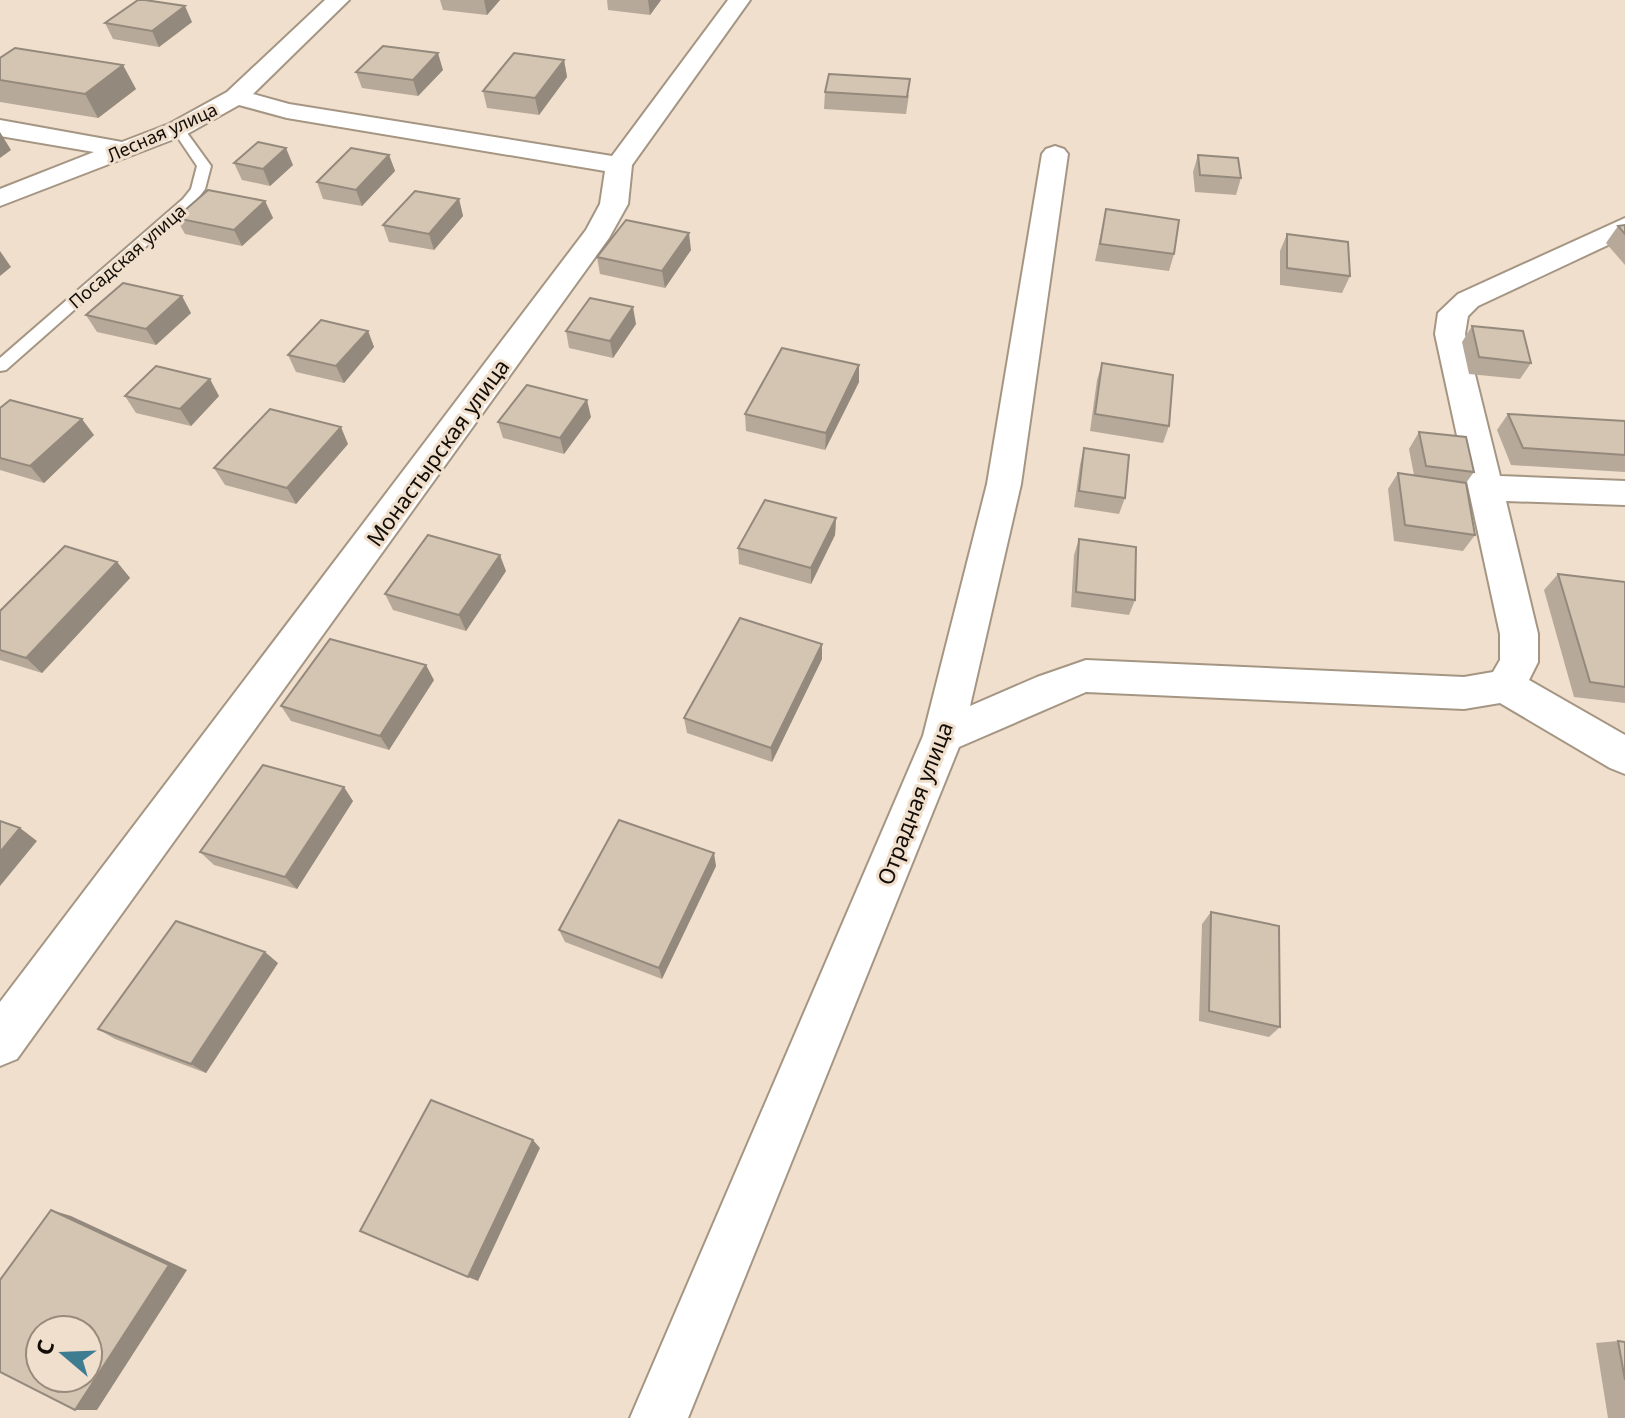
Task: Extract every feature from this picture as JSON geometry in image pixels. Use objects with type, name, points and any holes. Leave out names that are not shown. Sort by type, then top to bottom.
[{"type":"street","name":"Лесная улица","points":[[0,198],[178,129],[236,97],[338,0]]},
{"type":"street","points":[[236,97],[287,111],[619,165],[739,0]]},
{"type":"street","points":[[0,128],[125,150]]},
{"type":"street","name":"Отрадная улица","points":[[659,1418],[788,1115],[943,736],[1004,484],[1055,154]]},
{"type":"street","name":"Монастырская улица","points":[[0,1042],[599,232],[614,204],[619,165]]},
{"type":"street","points":[[1505,686],[1519,662],[1519,634],[1450,334],[1453,313],[1468,300],[1625,226]]},
{"type":"street","points":[[1486,488],[1625,493]]},
{"type":"street","points":[[943,736],[1086,676],[1464,693],[1505,686],[1625,756]]},
{"type":"lane","name":"Посадская улица","points":[[0,366],[188,202],[198,189],[204,166],[178,129]]},
{"type":"building","points":[[138,0],[185,6],[152,31],[105,23]]},
{"type":"building","points":[[383,46],[438,53],[413,80],[356,72]]},
{"type":"building","points":[[15,48],[123,65],[85,94],[0,80],[0,58]]},
{"type":"building","points":[[514,53],[564,60],[535,98],[483,91]]},
{"type":"building","points":[[829,74],[910,79],[907,97],[825,92]]},
{"type":"building","points":[[258,142],[286,148],[263,169],[234,163]]},
{"type":"building","points":[[351,148],[389,155],[356,190],[317,182]]},
{"type":"building","points":[[1198,155],[1238,158],[1241,178],[1200,175]]},
{"type":"building","points":[[208,190],[265,201],[234,230],[176,218]]},
{"type":"building","points":[[415,191],[459,199],[429,234],[383,225]]},
{"type":"building","points":[[1106,209],[1179,220],[1174,254],[1100,244]]},
{"type":"building","points":[[626,220],[689,233],[662,271],[597,257]]},
{"type":"building","points":[[1287,234],[1348,242],[1350,276],[1287,268]]},
{"type":"building","points":[[123,283],[182,296],[146,329],[86,315]]},
{"type":"building","points":[[590,298],[633,307],[610,341],[566,331]]},
{"type":"building","points":[[321,320],[368,331],[336,366],[288,355]]},
{"type":"building","points":[[1472,326],[1523,331],[1531,363],[1479,357]]},
{"type":"building","points":[[782,348],[859,365],[826,433],[745,414]]},
{"type":"building","points":[[1102,363],[1173,375],[1169,426],[1095,414]]},
{"type":"building","points":[[156,366],[210,379],[180,409],[125,396]]},
{"type":"building","points":[[527,385],[587,400],[560,438],[498,422]]},
{"type":"building","points":[[10,400],[82,419],[30,466],[0,458],[0,408]]},
{"type":"building","points":[[270,409],[341,427],[287,488],[214,468]]},
{"type":"building","points":[[1508,414],[1625,421],[1625,455],[1523,448]]},
{"type":"building","points":[[1419,432],[1466,437],[1474,472],[1426,466]]},
{"type":"building","points":[[1084,448],[1129,455],[1125,498],[1079,491]]},
{"type":"building","points":[[1398,473],[1466,483],[1475,535],[1405,525]]},
{"type":"building","points":[[765,500],[836,518],[811,568],[738,548]]},
{"type":"building","points":[[428,535],[500,555],[459,615],[385,594]]},
{"type":"building","points":[[1079,539],[1136,547],[1135,600],[1076,592]]},
{"type":"building","points":[[65,546],[117,562],[26,658],[0,650],[0,611]]},
{"type":"building","points":[[1558,574],[1625,582],[1625,687],[1590,682]]},
{"type":"building","points":[[740,618],[822,644],[771,748],[684,718]]},
{"type":"building","points":[[330,639],[426,665],[380,736],[281,706]]},
{"type":"building","points":[[263,765],[344,787],[285,877],[200,852]]},
{"type":"building","points":[[619,820],[714,853],[659,968],[559,930]]},
{"type":"building","points":[[0,821],[20,828],[0,852]]},
{"type":"building","points":[[1211,912],[1279,926],[1280,1027],[1209,1011]]},
{"type":"building","points":[[176,921],[265,952],[191,1064],[98,1029]]},
{"type":"building","points":[[431,1100],[533,1140],[468,1277],[360,1231]]},
{"type":"building","points":[[51,1210],[169,1265],[104,1365],[104,1314],[24,1314],[24,1384],[0,1372],[0,1280]]},
{"type":"building","points":[[1618,1341],[1625,1342],[1625,1380]]},
{"type":"building","points":[[43,1394],[85,1394],[75,1410]]}]
